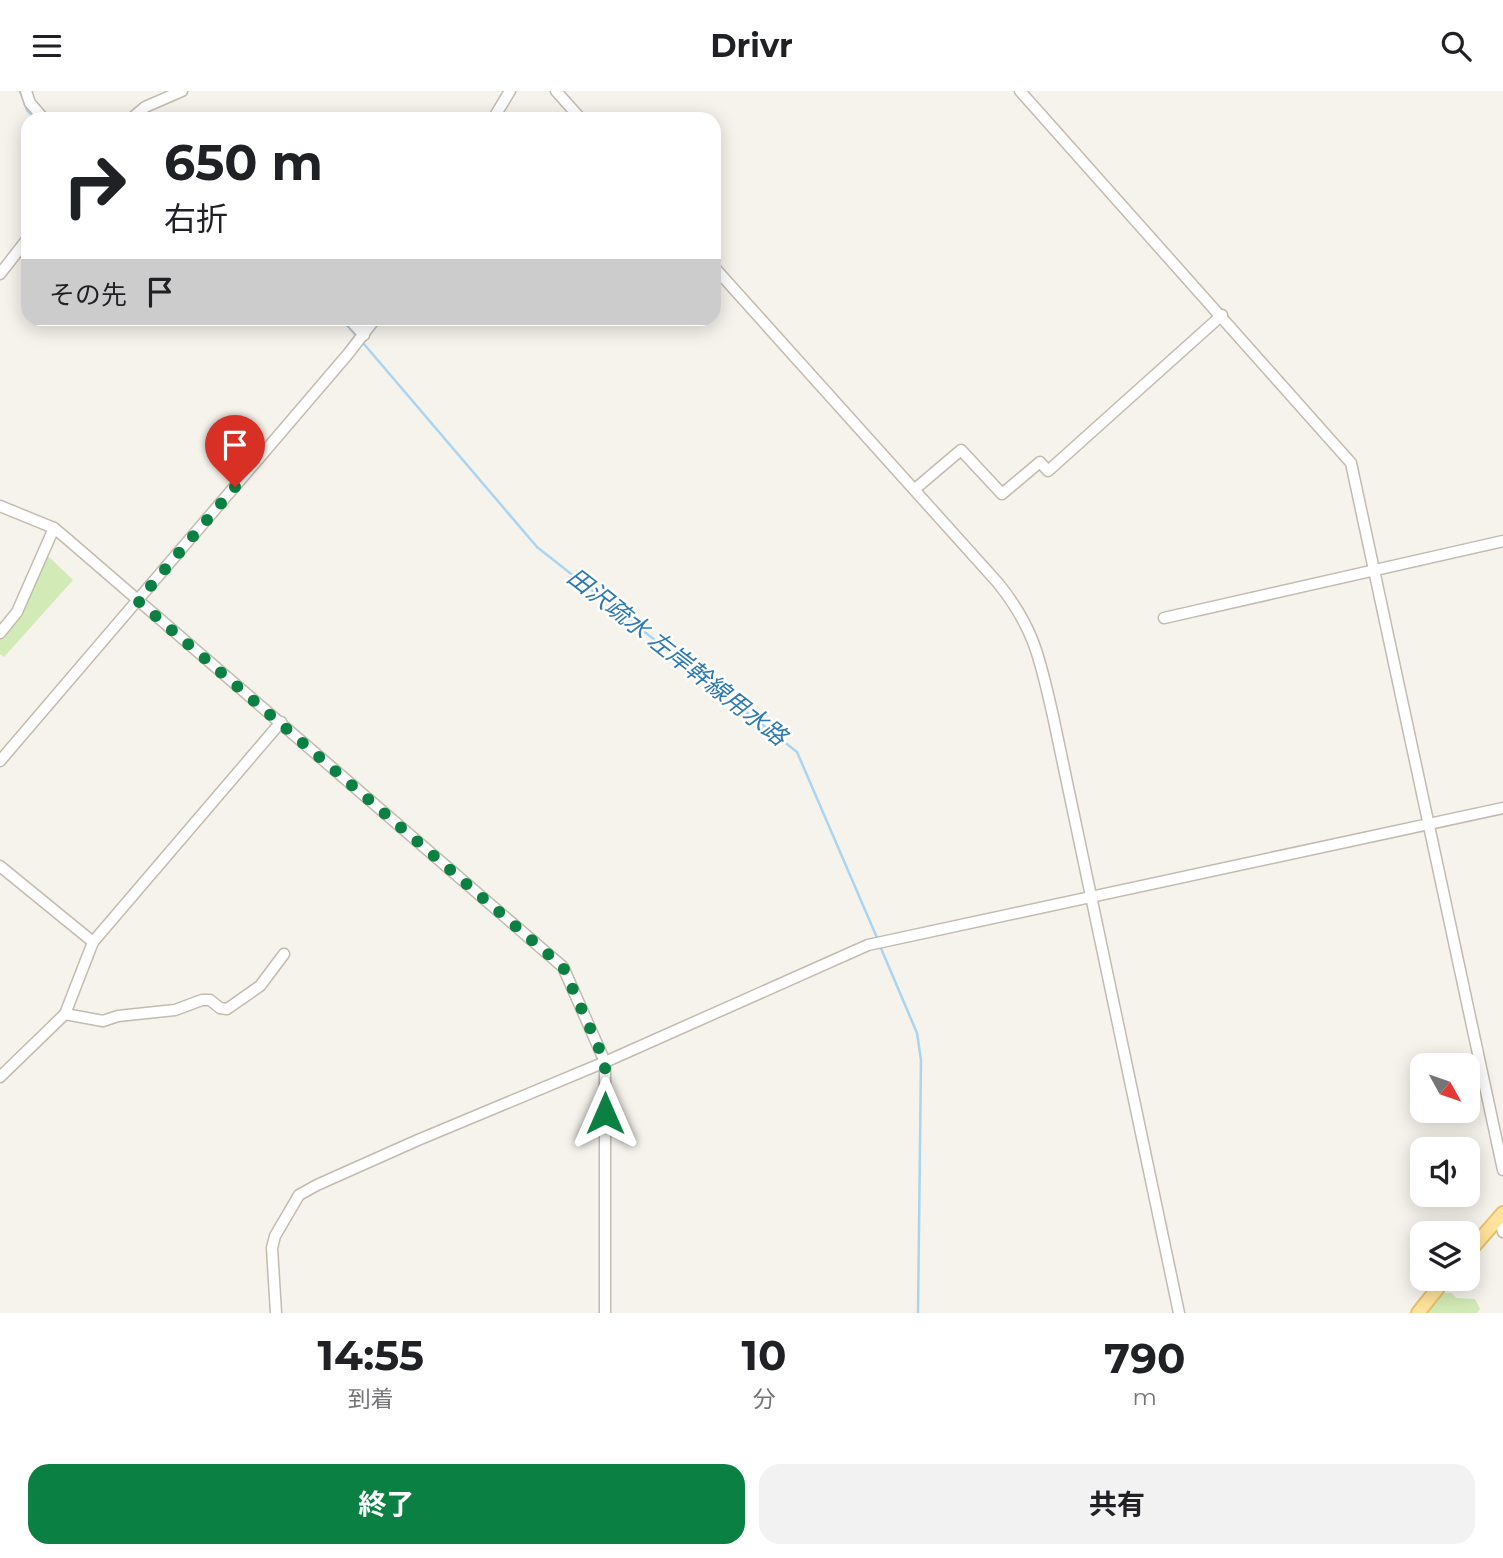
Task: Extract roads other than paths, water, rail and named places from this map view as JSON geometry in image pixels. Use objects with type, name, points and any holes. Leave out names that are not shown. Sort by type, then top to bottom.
[{"type":"main road","points":[[1480,1240],[1501,1216]]},
{"type":"main road","points":[[1418,1313],[1435,1291]]},
{"type":"street","points":[[26,91],[30,103],[38,112]]},
{"type":"street","points":[[139,112],[181,91]]},
{"type":"street","points":[[498,112],[510,91]]},
{"type":"street","points":[[556,91],[575,112]]},
{"type":"street","points":[[1020,91],[1348,456],[1354,471],[1503,1170]]},
{"type":"street","points":[[0,274],[21,247]]},
{"type":"street","points":[[721,275],[998,583],[1024,618],[1043,673],[1179,1313]]},
{"type":"street","points":[[915,489],[961,450],[1002,494],[1040,462],[1048,471],[1222,315]]},
{"type":"street","points":[[356,326],[364,335]]},
{"type":"street","points":[[0,761],[370,326]]},
{"type":"street","points":[[0,506],[54,528],[563,967],[605,1062],[605,1313]]},
{"type":"street","points":[[0,632],[17,611],[54,528]]},
{"type":"street","points":[[1164,618],[1503,541]]},
{"type":"street","points":[[0,1077],[65,1014],[93,942],[281,722]]},
{"type":"street","points":[[276,1313],[272,1248],[275,1236],[299,1195],[418,1140],[877,943],[1503,808]]},
{"type":"street","points":[[0,866],[93,942]]},
{"type":"street","points":[[65,1014],[103,1021],[118,1016],[174,1010],[202,1000],[210,1000],[220,1008],[228,1009],[261,986],[284,954]]},
{"type":"street","points":[[1501,1216],[1503,1232]]},
{"type":"waterway","name":"田沢疏水 左岸幹線用水路","points":[[20,91],[29,112]]},
{"type":"waterway","name":"田沢疏水 左岸幹線用水路","points":[[348,326],[357,337]]},
{"type":"waterway","name":"田沢疏水 左岸幹線用水路","points":[[364,344],[537,547],[797,752],[878,940]]},
{"type":"waterway","name":"田沢疏水 左岸幹線用水路","points":[[880,946],[917,1033],[921,1060],[918,1313]]}]
